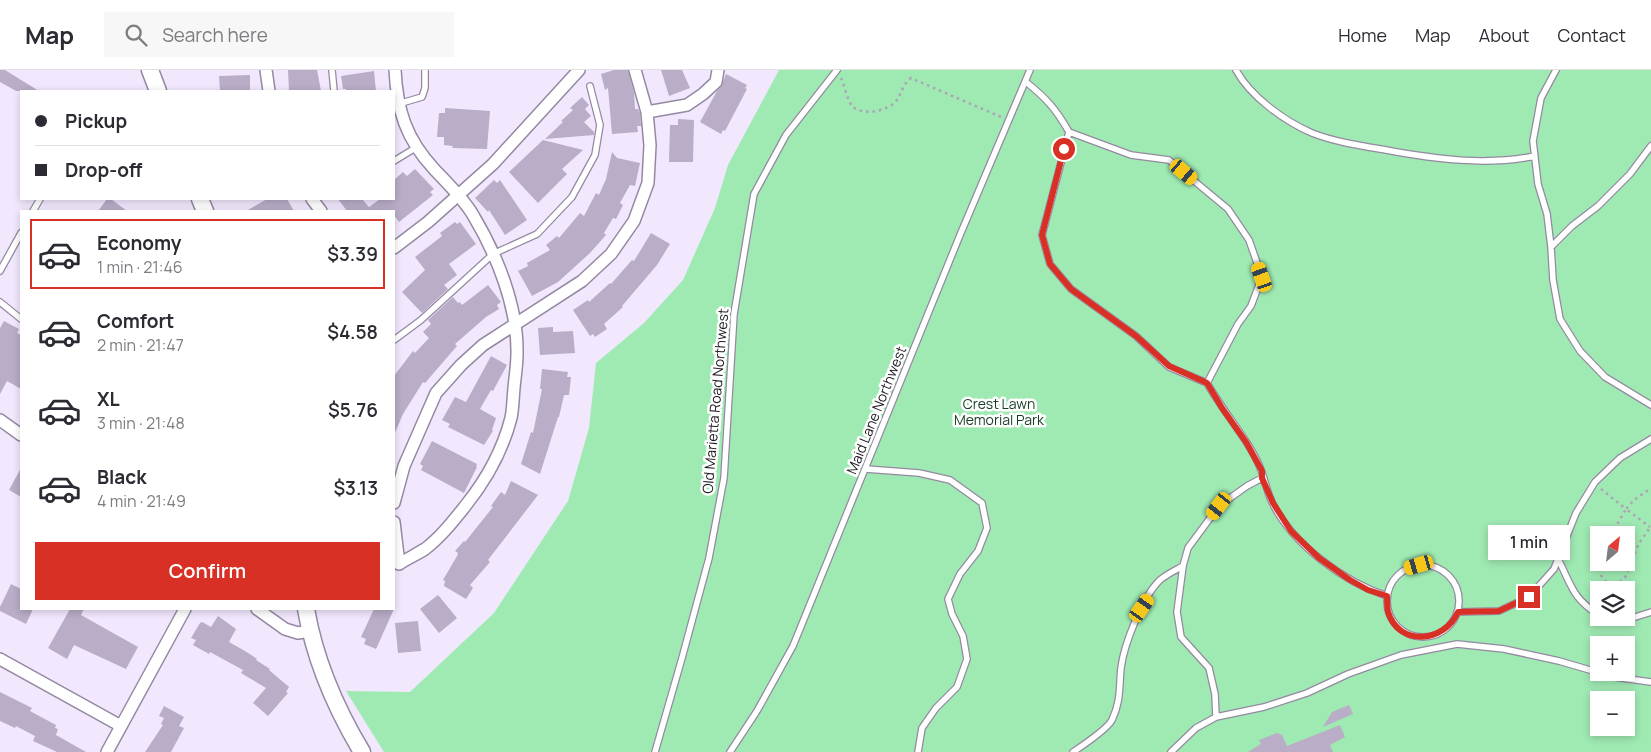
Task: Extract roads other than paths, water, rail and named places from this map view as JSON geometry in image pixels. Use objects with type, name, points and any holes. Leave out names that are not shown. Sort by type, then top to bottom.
[{"type":"main road","points":[[150,70],[158,90]]},
{"type":"main road","points":[[306,610],[321,671],[335,702],[362,752]]},
{"type":"street","points":[[266,70],[269,90]]},
{"type":"street","points":[[395,70],[398,104],[404,124],[432,168],[473,214],[493,254],[508,292],[517,353],[511,417],[495,460],[474,496],[448,527],[425,548],[399,564],[395,530]]},
{"type":"street","points":[[395,247],[428,222],[517,139],[579,70]]},
{"type":"street","points":[[395,499],[404,466],[436,393],[483,344],[582,281],[611,254],[634,221],[648,183],[650,145],[647,112],[635,70]]},
{"type":"street","points":[[647,112],[687,104],[703,94],[716,82],[718,70]]},
{"type":"street","points":[[0,420],[20,434]]},
{"type":"street","points":[[107,752],[184,610]]},
{"type":"street","points":[[258,610],[285,629],[298,633],[310,631]]},
{"type":"street","points":[[0,659],[121,726]]},
{"type":"lane","points":[[332,70],[334,90]]},
{"type":"lane","points":[[398,104],[422,97],[425,88],[425,70]]},
{"type":"lane","name":"Old Marietta Road Northwest","points":[[655,752],[709,558],[724,478],[734,314],[754,194],[786,135],[837,70]]},
{"type":"lane","name":"Maid Lane Northwest","points":[[730,752],[757,711],[793,646],[960,235],[1030,70]]},
{"type":"lane","points":[[1236,70],[1242,81],[1275,112],[1312,133],[1357,146],[1453,160],[1512,161],[1535,156]]},
{"type":"lane","points":[[1556,70],[1541,98],[1533,140],[1538,184],[1547,214],[1552,247],[1553,280],[1560,318],[1580,351],[1605,377],[1651,405]]},
{"type":"lane","points":[[1026,82],[1057,110],[1069,132],[1131,154],[1169,160],[1228,209],[1249,240],[1262,277],[1251,306],[1238,324],[1207,383]]},
{"type":"lane","points":[[395,339],[421,320],[493,254],[537,234],[572,197],[595,155],[600,125],[590,86]]},
{"type":"lane","points":[[1069,132],[1042,235],[1050,264],[1071,289],[1136,336],[1169,366],[1207,383],[1246,442],[1262,471],[1262,478],[1273,503],[1291,531],[1319,558],[1368,590],[1387,596]]},
{"type":"lane","points":[[1552,247],[1572,226],[1598,206],[1630,174],[1651,146]]},
{"type":"lane","points":[[395,160],[417,147]]},
{"type":"lane","points":[[0,271],[20,235]]},
{"type":"lane","points":[[0,302],[20,318]]},
{"type":"lane","points":[[1458,612],[1499,611],[1529,597],[1554,569],[1576,513],[1595,482],[1620,458],[1651,439]]},
{"type":"lane","points":[[866,469],[919,473],[950,480],[982,503],[986,528],[978,551],[960,574],[948,599],[952,614],[963,636],[968,659],[957,688],[936,708],[922,728],[918,752]]},
{"type":"lane","points":[[1216,718],[1215,694],[1209,668],[1181,637],[1176,612],[1183,566],[1188,548],[1219,506],[1262,478]]},
{"type":"lane","points":[[1558,559],[1573,592],[1590,610]]},
{"type":"lane","points":[[1426,565],[1438,568],[1453,582],[1458,593],[1458,612],[1447,628],[1434,636],[1422,637],[1406,634],[1396,626],[1388,612],[1387,596],[1391,584],[1399,574],[1407,569],[1426,565]]},
{"type":"lane","points":[[1073,752],[1086,744],[1111,722],[1120,696],[1122,666],[1128,638],[1142,608],[1160,580],[1183,566]]},
{"type":"lane","points":[[1635,617],[1651,612]]},
{"type":"lane","points":[[1171,752],[1196,728],[1216,718],[1264,707],[1307,693],[1348,674],[1401,655],[1458,644],[1504,649],[1559,661],[1614,677],[1651,682]]},
{"type":"park label","name":"Crest Lawn Memorial Park","points":[[999,412]]}]
